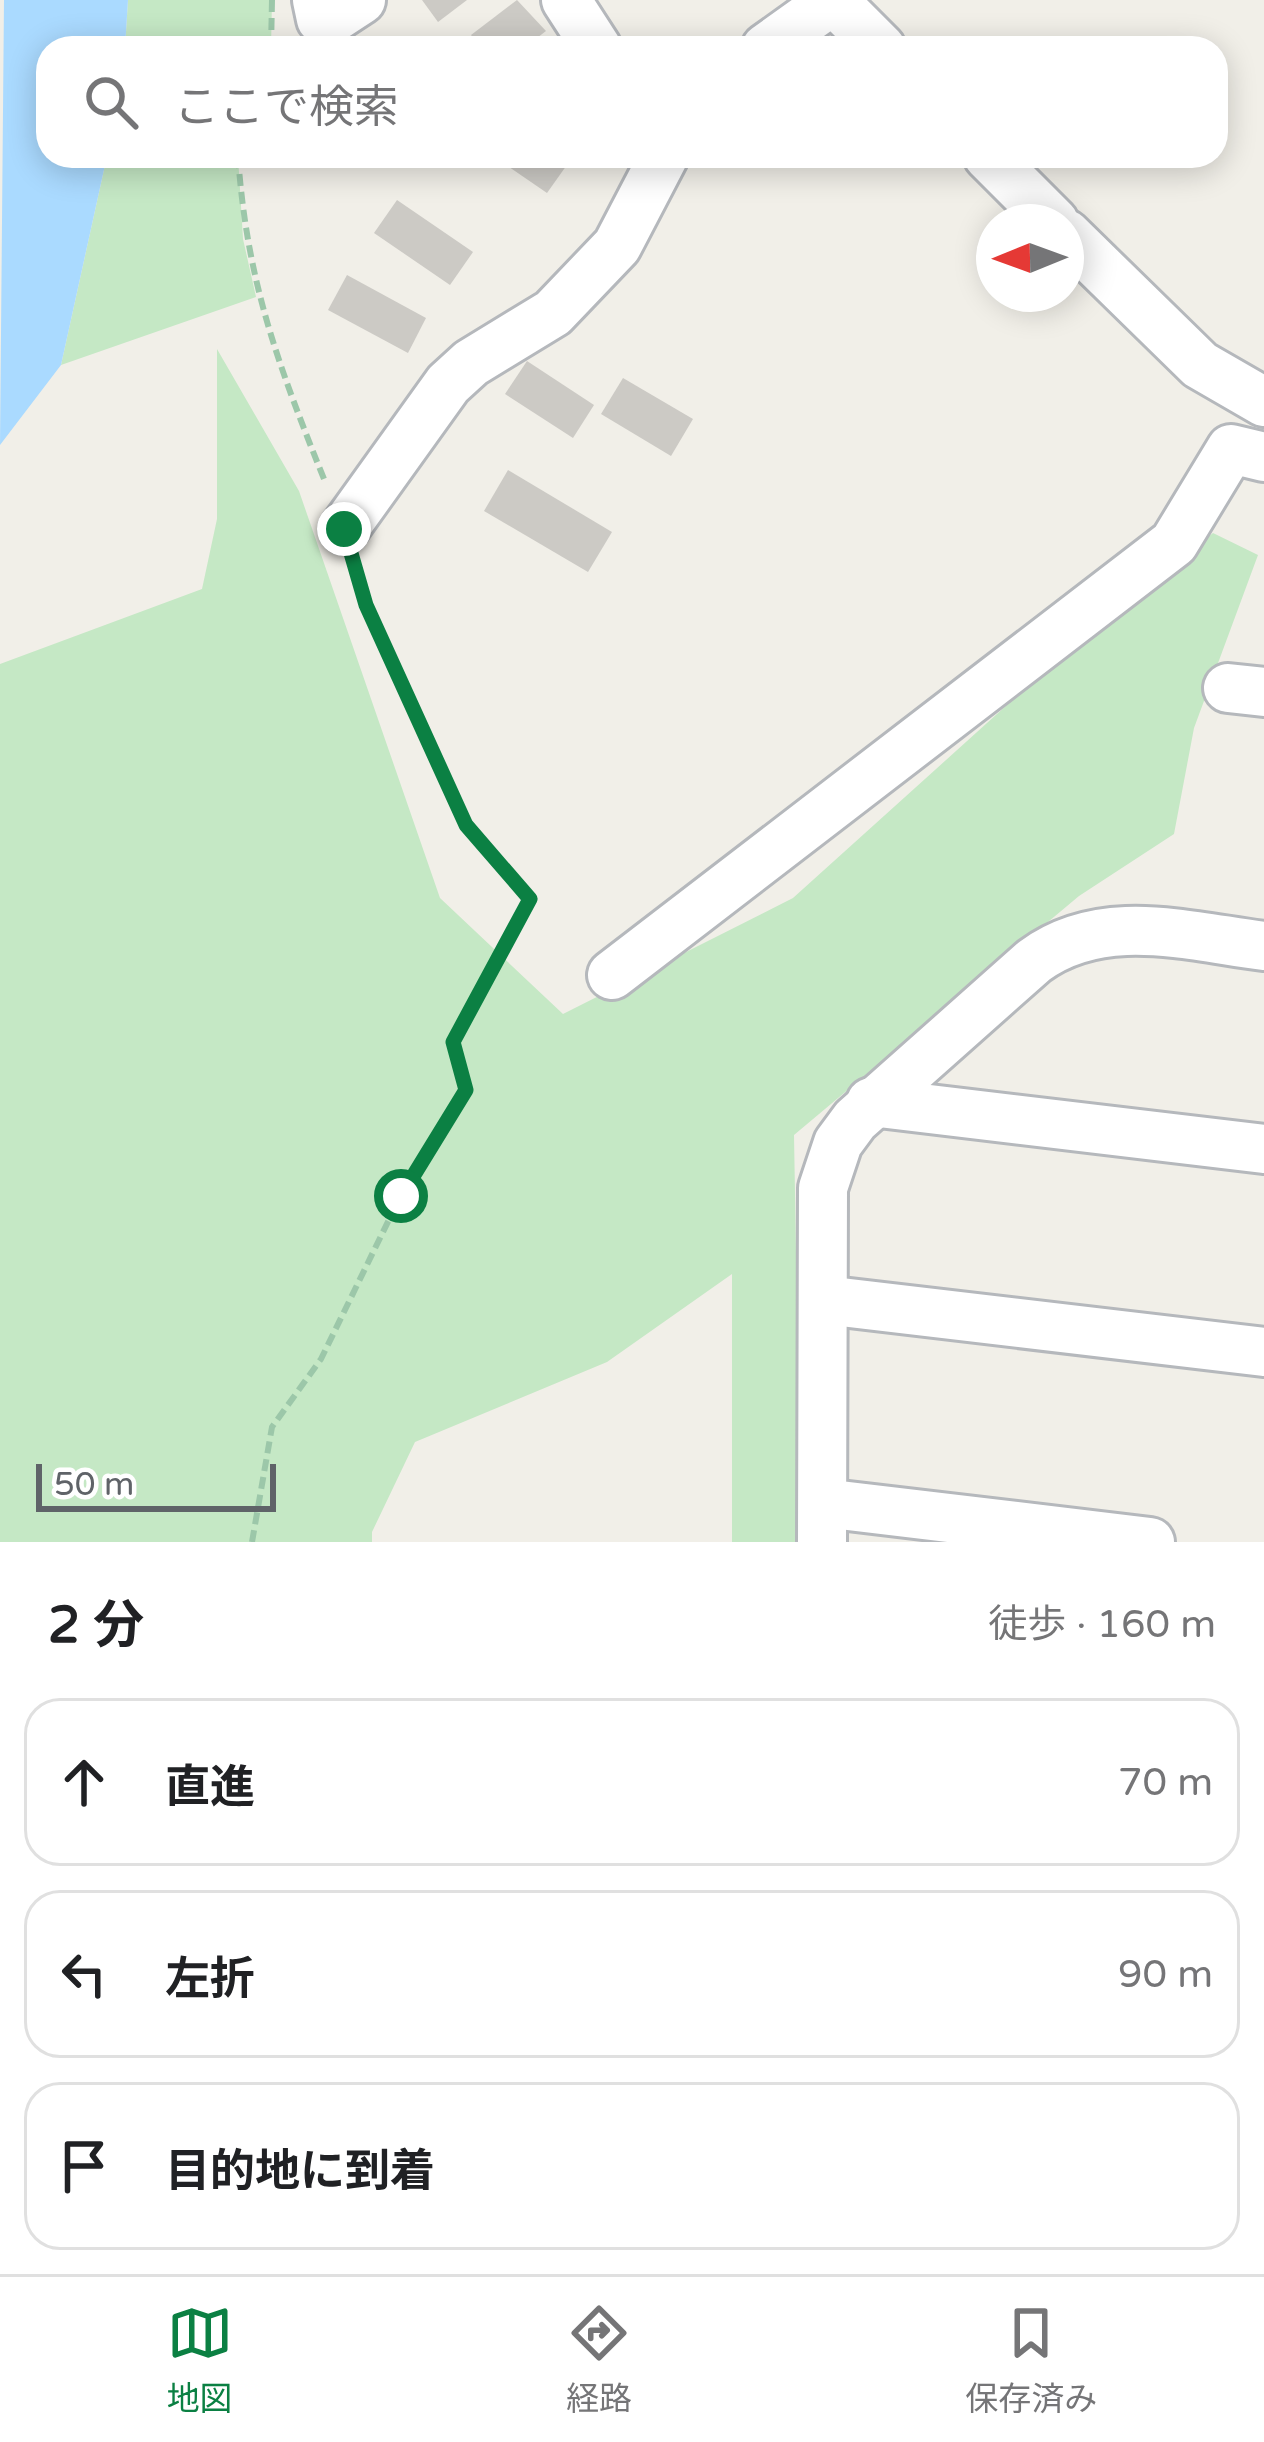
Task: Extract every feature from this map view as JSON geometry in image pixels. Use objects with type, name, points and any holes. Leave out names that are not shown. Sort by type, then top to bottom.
[{"type":"street","points":[[317,0],[321,20],[332,19],[361,0]]},
{"type":"street","points":[[566,0],[589,36]]},
{"type":"street","points":[[781,36],[825,2],[866,36]]},
{"type":"street","points":[[344,529],[448,384],[471,363],[553,313],[617,246],[658,168]]},
{"type":"street","points":[[1000,168],[1036,204]]},
{"type":"street","points":[[1084,252],[1200,365],[1264,403]]},
{"type":"street","points":[[612,976],[1174,543],[1231,449],[1264,457]]},
{"type":"street","points":[[1150,1542],[822,1522],[823,1188],[838,1143],[871,1102],[1034,961],[1067,940],[1128,930],[1264,946]]},
{"type":"street","points":[[871,1102],[1264,1149]]},
{"type":"street","points":[[824,1300],[1264,1352]]},
{"type":"path","points":[[271,36],[272,0]]},
{"type":"path","points":[[239,168],[243,239],[256,297],[344,529],[366,605],[466,825],[530,899],[453,1042],[466,1090],[401,1196],[321,1359],[272,1427],[252,1542]]},
{"type":"green space","points":[[128,0],[272,0],[271,36],[126,36]]},
{"type":"green space","points":[[104,168],[239,168],[243,239],[256,297],[61,365]]},
{"type":"green space","points":[[217,349],[299,491],[440,898],[563,1014],[793,898],[1078,641],[1213,533],[1258,555],[1194,728],[1174,834],[1079,896],[794,1135],[801,1542],[732,1542],[732,1274],[607,1362],[415,1442],[372,1532],[372,1542],[0,1542],[0,664],[202,589],[217,519]]},
{"type":"water","points":[[4,0],[128,0],[126,36],[36,36],[36,168],[104,168],[61,365],[0,445]]},
{"type":"building","points":[[422,0],[467,0],[438,22]]},
{"type":"building","points":[[517,0],[546,31],[540,36],[471,35]]},
{"type":"building","points":[[511,168],[565,168],[547,193]]},
{"type":"building","points":[[397,200],[473,252],[450,285],[374,233]]},
{"type":"building","points":[[347,275],[426,318],[408,353],[328,310]]},
{"type":"building","points":[[527,361],[594,405],[573,438],[505,394]]},
{"type":"building","points":[[623,378],[693,419],[671,456],[601,414]]},
{"type":"building","points":[[508,470],[612,532],[588,572],[484,511]]},
{"type":"route","points":[[344,529],[366,605],[466,825],[530,899],[453,1042],[466,1090],[401,1196]]}]
